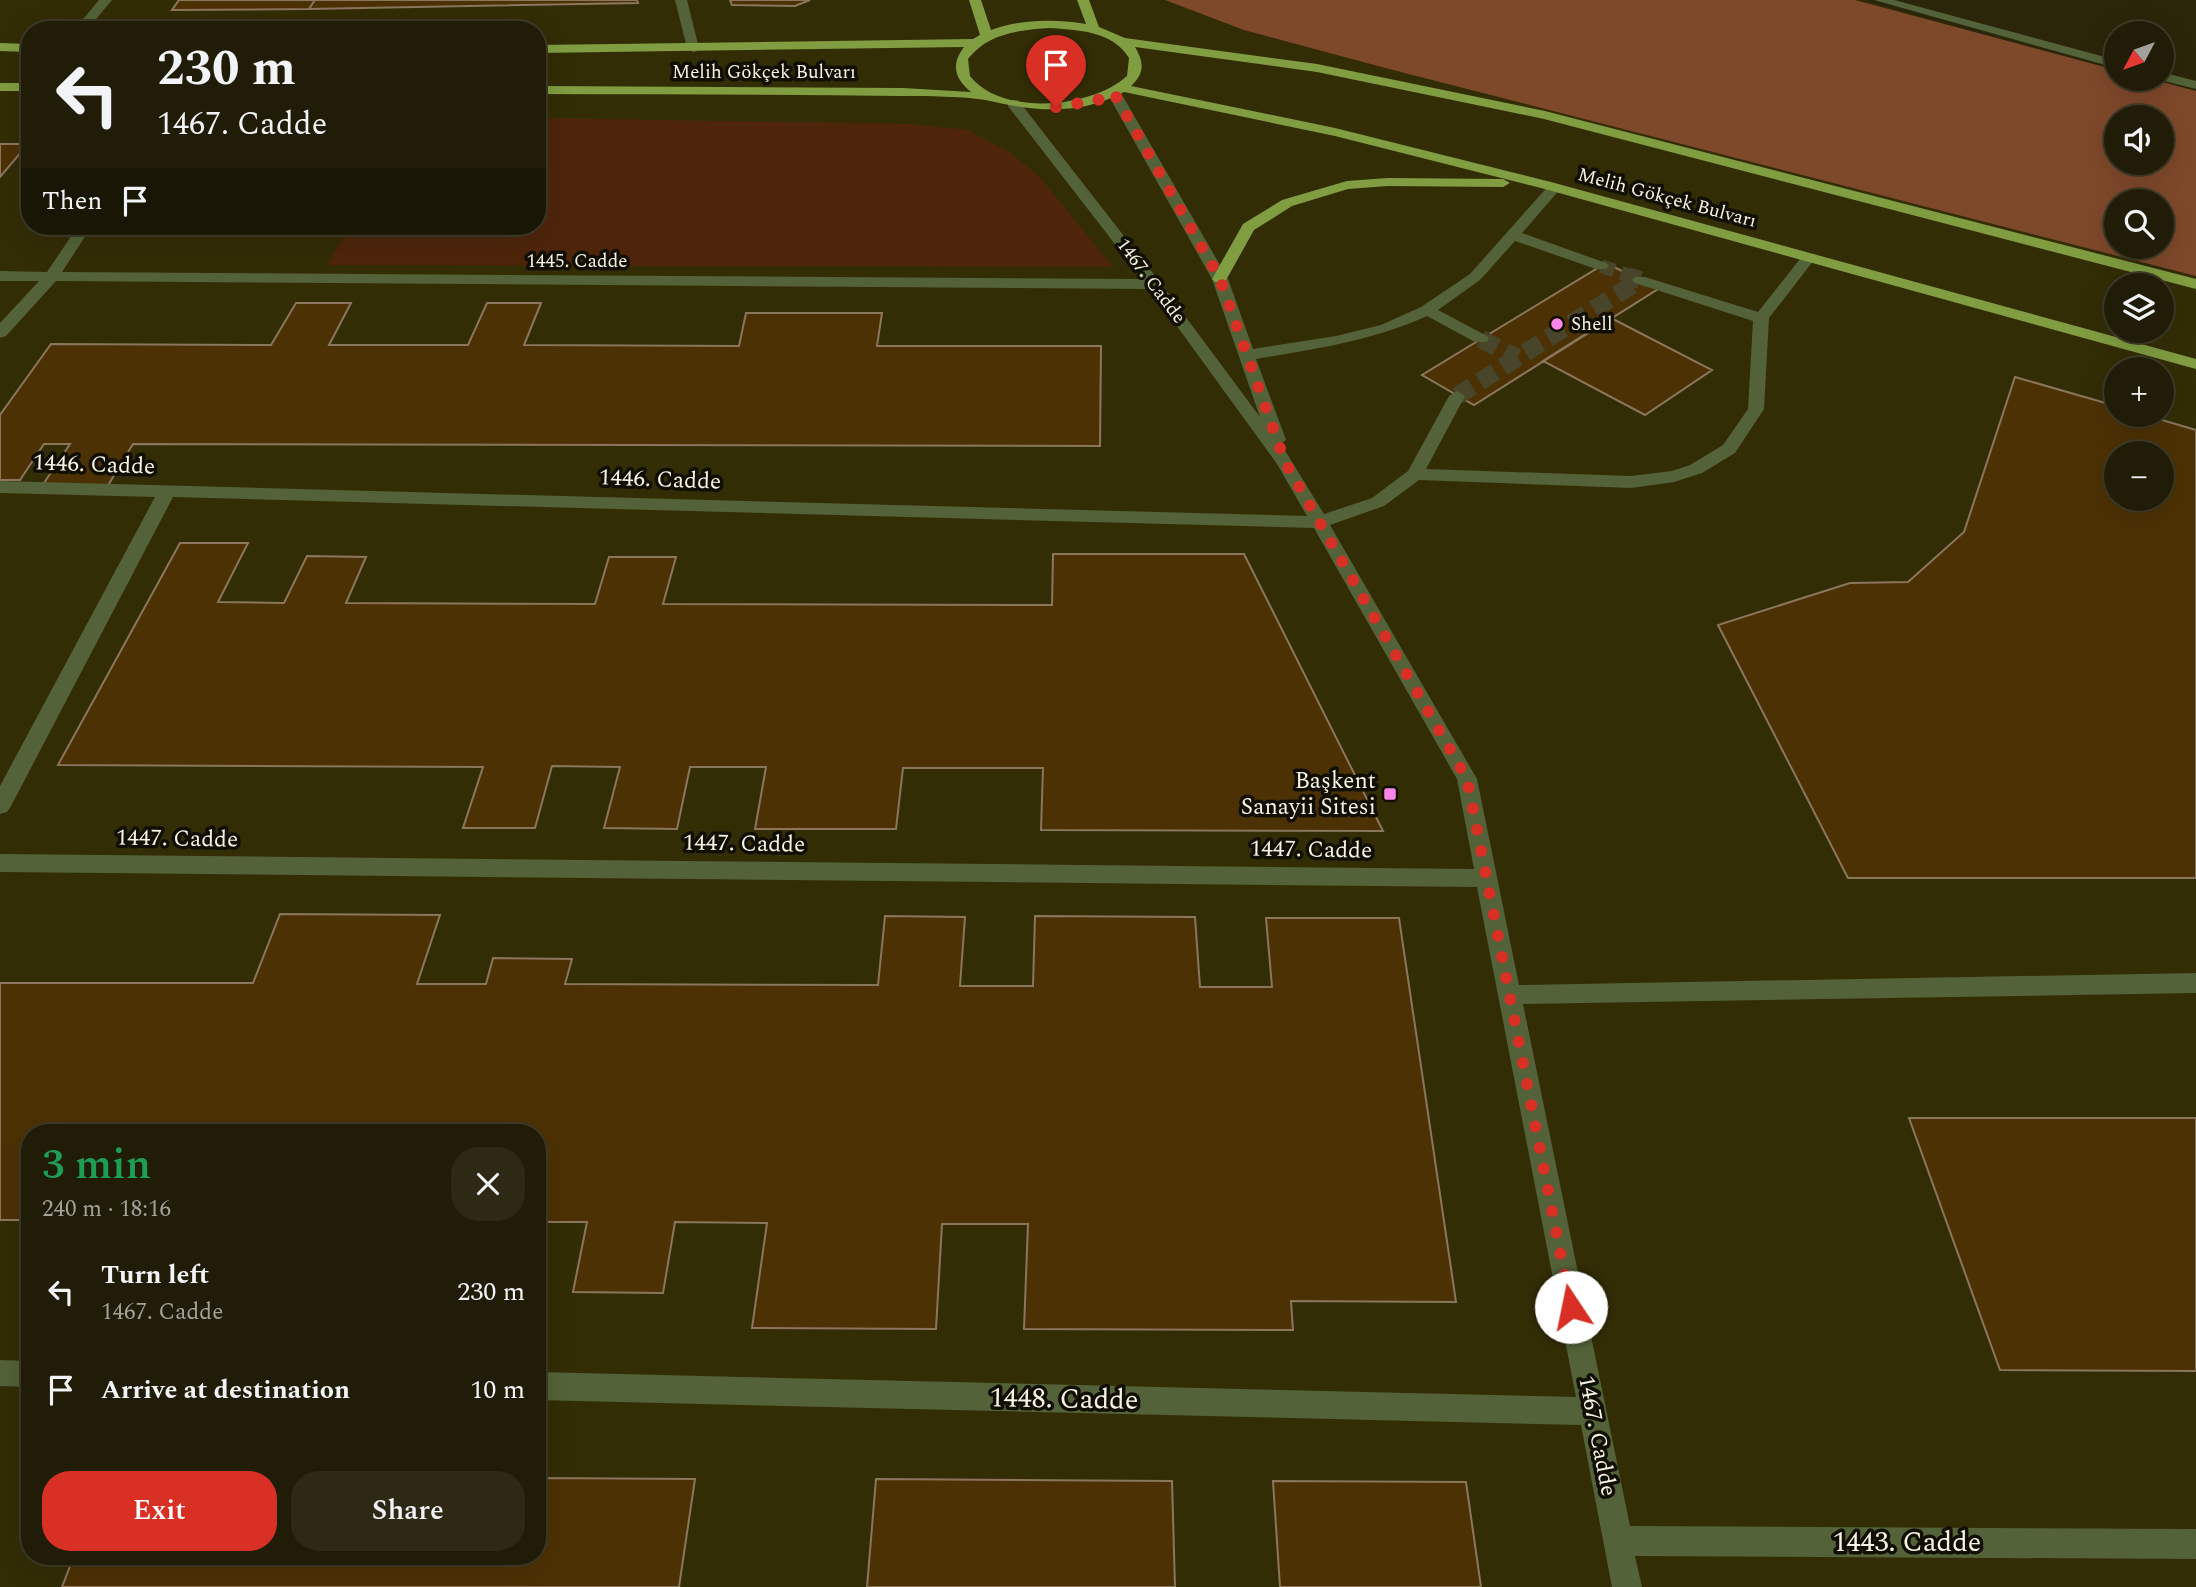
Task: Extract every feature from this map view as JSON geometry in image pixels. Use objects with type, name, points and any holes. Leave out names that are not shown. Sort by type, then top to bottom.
[{"type":"main road","points":[[975,0],[981,40]]},
{"type":"main road","points":[[1083,0],[1094,30]]},
{"type":"main road","points":[[1121,41],[1133,52],[1137,64],[1134,76],[1118,90],[1098,100],[1056,107],[1013,103],[990,97],[968,83],[962,75],[962,59],[981,40],[1027,25],[1073,26],[1094,30],[1121,41],[1317,68],[1545,115],[2196,284]]},
{"type":"main road","name":"Melih Gökçek Bulvarı","points":[[546,49],[981,40]]},
{"type":"main road","points":[[0,47],[21,48]]},
{"type":"main road","points":[[0,87],[21,87]]},
{"type":"main road","name":"Melih Gökçek Bulvarı","points":[[546,90],[902,92],[990,97]]},
{"type":"main road","name":"Melih Gökçek Bulvarı","points":[[1118,90],[1335,132],[1550,186],[2196,363]]},
{"type":"main road","points":[[1220,279],[1248,228],[1287,203],[1347,185],[1426,182],[1550,186]]},
{"type":"street","points":[[88,21],[106,0]]},
{"type":"street","points":[[681,0],[693,48]]},
{"type":"street","points":[[1880,0],[2104,61]]},
{"type":"street","points":[[2174,79],[2196,85]]},
{"type":"street","name":"1467. Cadde","points":[[1118,90],[1220,279],[1285,462]]},
{"type":"street","name":"1467. Cadde","points":[[1013,103],[1154,284],[1285,462],[1467,779],[1627,1587]]},
{"type":"street","points":[[1248,355],[1337,341],[1387,328],[1427,310],[1475,277],[1550,186]]},
{"type":"street","points":[[0,333],[51,277],[79,235]]},
{"type":"street","points":[[1512,235],[1601,266]]},
{"type":"street","points":[[1415,474],[1632,482],[1664,478],[1696,469],[1729,449],[1756,410],[1761,318],[1810,257]]},
{"type":"street","name":"1445. Cadde","points":[[0,276],[1154,284]]},
{"type":"street","points":[[1640,280],[1761,318]]},
{"type":"street","points":[[1427,310],[1481,339]]},
{"type":"street","points":[[1319,522],[1378,502],[1415,474],[1457,396]]},
{"type":"street","name":"1446. Cadde","points":[[0,487],[1319,522]]},
{"type":"street","points":[[0,806],[167,491]]},
{"type":"street","name":"1447. Cadde","points":[[0,863],[1487,878]]},
{"type":"street","points":[[1510,995],[2196,983]]},
{"type":"street","points":[[0,1373],[21,1374]]},
{"type":"street","name":"1448. Cadde","points":[[546,1386],[1591,1411]]},
{"type":"street","name":"1443. Cadde","points":[[1618,1541],[2196,1544]]},
{"type":"shaded area","points":[[0,0],[1863,0],[2104,70],[2104,91],[2167,91],[2196,98],[2196,1587],[0,1587]]},
{"type":"shaded area","points":[[1165,0],[1855,0],[2104,67],[2104,91],[2174,91],[2174,85],[2196,91],[2196,276],[2130,259],[2174,259],[2174,189],[2104,189],[2104,252],[1244,30]]},
{"type":"shaded area","points":[[546,118],[912,124],[968,130],[1009,152],[1040,177],[1113,267],[328,265],[344,235],[546,235]]},
{"type":"building","points":[[179,0],[315,0],[309,9],[172,10]]},
{"type":"building","points":[[315,0],[637,0],[638,3],[309,9]]},
{"type":"building","points":[[730,0],[810,0],[795,6],[732,5]]},
{"type":"building","points":[[0,144],[21,144],[21,152],[0,177]]},
{"type":"building","points":[[1606,263],[1658,289],[1474,405],[1422,375]]},
{"type":"building","points":[[296,303],[351,303],[329,345],[468,345],[487,303],[541,303],[524,345],[739,346],[746,313],[882,313],[877,346],[1101,346],[1100,446],[133,444],[107,487],[42,486],[70,444],[44,444],[20,480],[0,480],[0,415],[51,344],[271,345]]},
{"type":"building","points":[[1611,318],[1712,370],[1645,415],[1543,361]]},
{"type":"building","points":[[2015,377],[2104,403],[2104,427],[2174,427],[2174,424],[2196,430],[2196,878],[1848,878],[1718,625],[1850,583],[1908,582],[1964,532]]},
{"type":"building","points":[[180,543],[248,543],[218,602],[284,603],[307,556],[366,557],[346,603],[595,604],[609,557],[676,557],[663,604],[1052,605],[1053,554],[1244,554],[1383,831],[1041,830],[1043,768],[903,768],[896,829],[755,829],[766,767],[690,767],[677,829],[604,828],[620,767],[552,766],[535,828],[463,828],[483,767],[58,765]]},
{"type":"building","points":[[280,914],[440,915],[417,984],[486,984],[493,958],[572,959],[565,984],[878,985],[885,916],[965,917],[960,986],[1033,986],[1035,916],[1195,917],[1200,987],[1272,987],[1266,918],[1399,918],[1456,1302],[1291,1301],[1293,1330],[1024,1329],[1028,1224],[942,1224],[936,1329],[752,1328],[767,1223],[675,1222],[663,1293],[573,1292],[587,1222],[546,1222],[546,1124],[21,1124],[21,1220],[0,1220],[0,983],[253,983]]},
{"type":"building","points":[[1909,1118],[2196,1118],[2196,1371],[2000,1370]]},
{"type":"building","points":[[546,1478],[695,1479],[679,1587],[62,1587],[71,1565],[546,1565]]},
{"type":"building","points":[[876,1479],[1172,1481],[1175,1587],[867,1587]]},
{"type":"building","points":[[1273,1481],[1466,1482],[1481,1587],[1280,1587]]},
{"type":"tunnel","points":[[1601,266],[1633,277]]},
{"type":"tunnel","points":[[1517,358],[1640,280],[1628,276]]},
{"type":"tunnel","points":[[1481,339],[1517,358]]},
{"type":"tunnel","points":[[1457,396],[1517,358]]},
{"type":"place","name":"Shell","points":[[1557,324]]},
{"type":"place","name":"Başkent Sanayii Sitesi","points":[[1390,794]]},
{"type":"route","points":[[1056,107],[1098,100],[1114,93],[1220,279],[1285,462],[1467,779],[1571,1307]]}]
